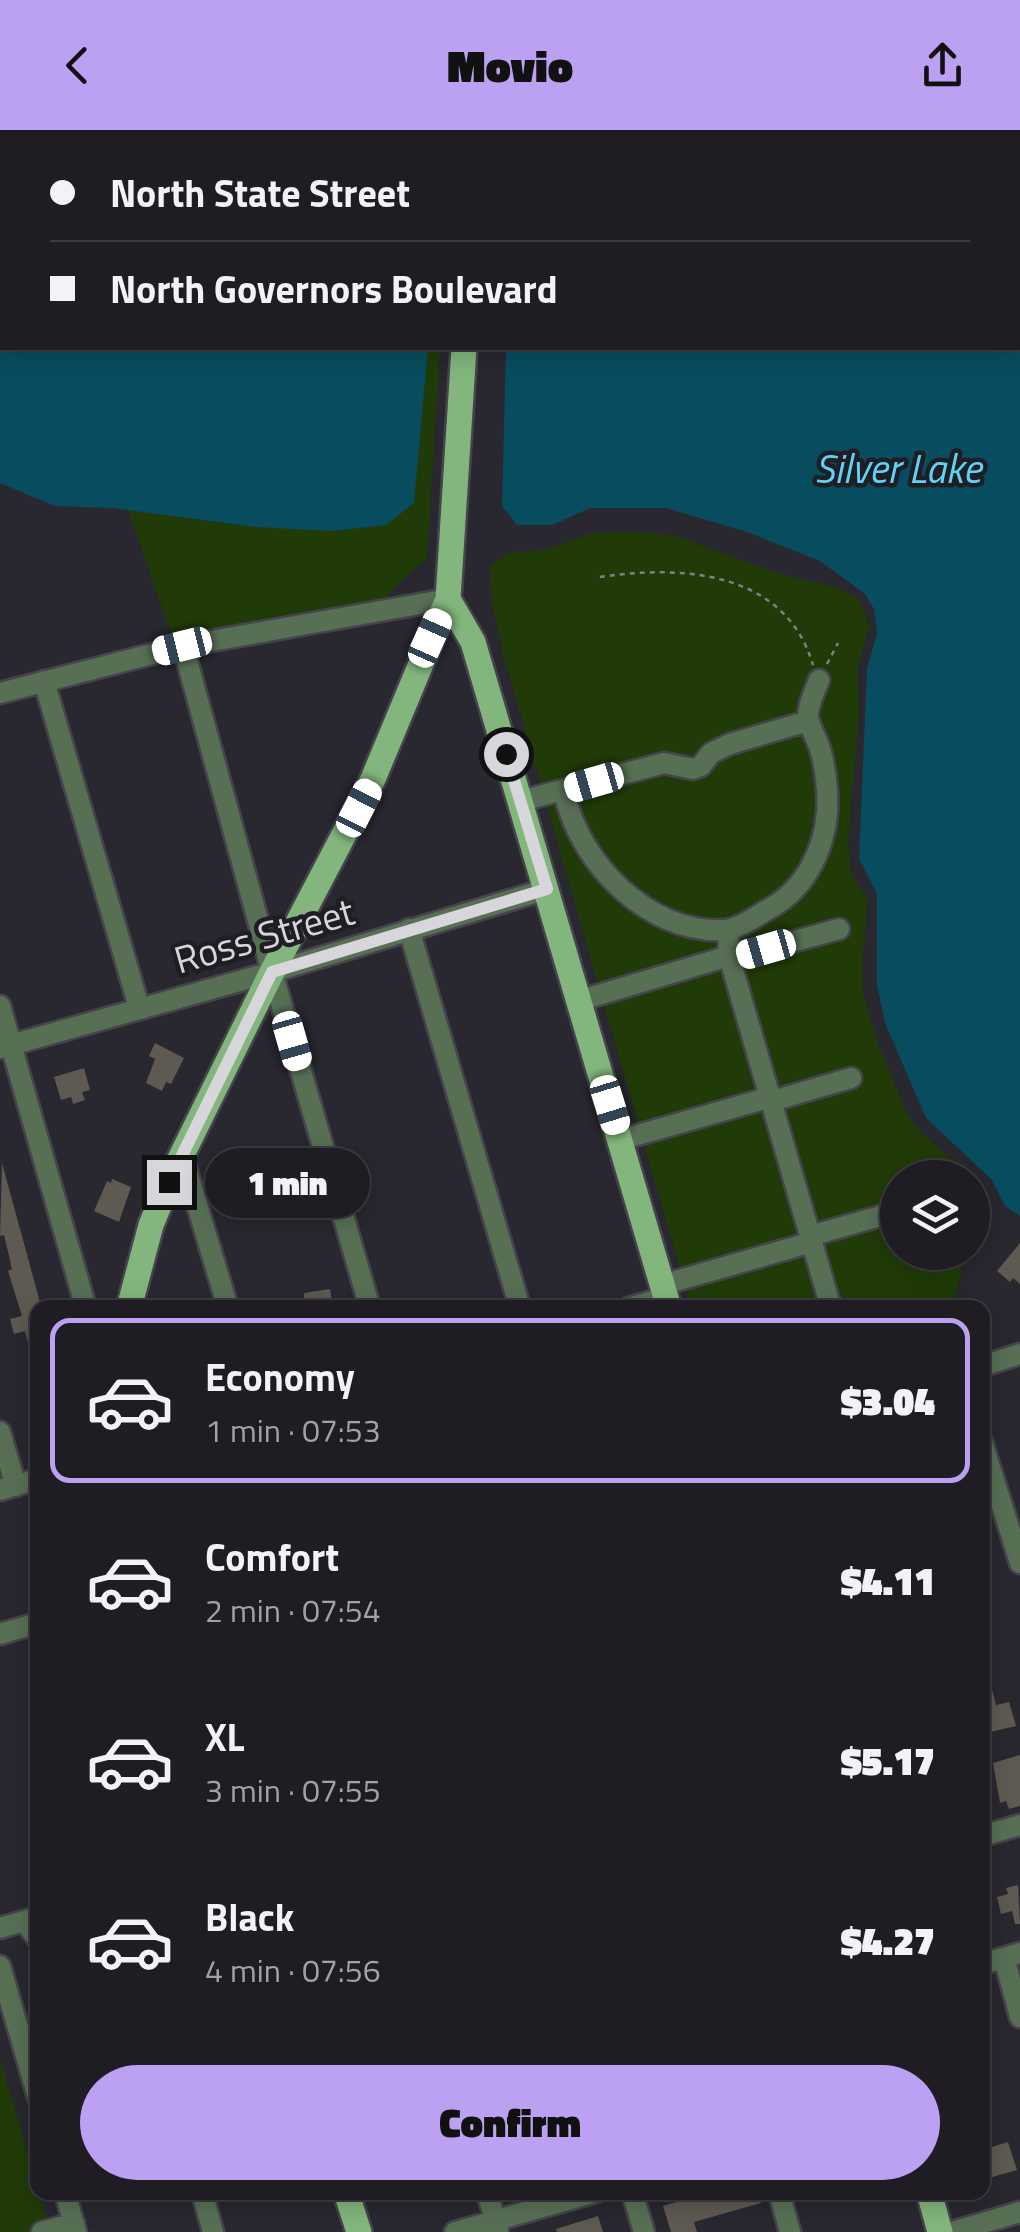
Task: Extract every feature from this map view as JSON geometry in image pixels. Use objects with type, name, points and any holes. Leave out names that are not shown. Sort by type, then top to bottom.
[{"type":"main road","points":[[132,1300],[151,1224],[182,1155],[373,780],[448,598],[464,350]]},
{"type":"main road","points":[[448,598],[474,642],[666,1296]]},
{"type":"main road","points":[[349,2200],[359,2232]]},
{"type":"main road","points":[[931,2200],[940,2232]]},
{"type":"street","points":[[0,693],[182,646],[448,598]]},
{"type":"street","points":[[182,646],[368,1300]]},
{"type":"street","points":[[44,681],[139,1007]]},
{"type":"street","points":[[564,791],[587,845],[631,899],[676,922],[728,930],[790,894],[803,880],[820,848],[828,817],[828,785],[820,748],[808,721],[818,683]]},
{"type":"street","points":[[521,802],[664,763],[701,766],[711,753],[730,744],[808,721]]},
{"type":"street","name":"Ross Street","points":[[6,1046],[272,972],[547,889]]},
{"type":"street","points":[[409,928],[518,1300]]},
{"type":"street","points":[[578,1001],[839,928]]},
{"type":"street","points":[[728,930],[730,958],[829,1300]]},
{"type":"street","points":[[0,1006],[6,1046],[84,1300]]},
{"type":"street","points":[[620,1140],[852,1078]]},
{"type":"street","points":[[182,1155],[226,1300]]},
{"type":"street","points":[[666,1296],[811,1239],[880,1217]]},
{"type":"street","points":[[990,1363],[1020,1354]]},
{"type":"street","points":[[0,1432],[8,1488]]},
{"type":"street","points":[[990,1467],[1020,1563]]},
{"type":"street","points":[[0,1634],[30,1625]]},
{"type":"street","points":[[990,1834],[1020,1825]]},
{"type":"street","points":[[0,1928],[30,1919]]},
{"type":"street","points":[[1012,1955],[1020,2017]]},
{"type":"street","points":[[0,1966],[30,2069]]},
{"type":"street","points":[[42,2232],[75,2227],[67,2200]]},
{"type":"street","points":[[204,2200],[214,2232]]},
{"type":"street","points":[[489,2200],[497,2226]]},
{"type":"street","points":[[455,2232],[497,2226],[573,2200]]},
{"type":"street","points":[[634,2200],[644,2232]]},
{"type":"street","points":[[781,2200],[790,2232]]},
{"type":"street","points":[[952,2232],[1020,2212]]},
{"type":"path","points":[[600,577],[677,571],[728,580],[750,589],[767,600],[797,632],[818,683]]},
{"type":"path","points":[[818,683],[838,643]]},
{"type":"green space","points":[[428,350],[440,350],[427,557],[385,598],[172,636],[128,510],[256,527],[414,503]]},
{"type":"green space","points":[[644,532],[678,537],[778,573],[841,589],[857,598],[864,610],[869,627],[857,670],[859,715],[848,842],[851,873],[868,900],[863,995],[907,1114],[923,1135],[953,1160],[880,1160],[880,1270],[961,1270],[955,1300],[689,1300],[503,654],[492,602],[493,563],[512,552],[544,550],[592,533]]},
{"type":"green space","points":[[0,2058],[30,2160],[30,2200],[42,2200],[51,2232],[0,2232]]},
{"type":"water","points":[[0,350],[428,350],[414,503],[386,525],[333,531],[256,527],[112,508],[55,506],[0,483]]},
{"type":"water","name":"Silver Lake","points":[[506,350],[1020,350],[1020,1216],[1005,1206],[990,1178],[990,1160],[971,1160],[926,1118],[885,1023],[877,985],[877,894],[859,859],[867,668],[877,634],[874,609],[865,594],[820,561],[747,532],[666,508],[590,508],[553,525],[517,525],[502,506]]},
{"type":"building","points":[[155,1043],[184,1058],[171,1084],[166,1082],[162,1091],[146,1083],[155,1059],[149,1056]]},
{"type":"building","points":[[84,1068],[90,1090],[82,1092],[85,1100],[73,1104],[71,1097],[61,1100],[54,1077]]},
{"type":"building","points":[[2,1163],[39,1300],[30,1300],[30,1350],[25,1331],[14,1334],[10,1319],[22,1316],[8,1271],[12,1269],[4,1235],[0,1236]]},
{"type":"building","points":[[112,1179],[131,1187],[119,1222],[94,1211],[107,1181],[111,1183]]},
{"type":"building","points":[[1020,1243],[1020,1284],[1013,1278],[1010,1282],[997,1271]]},
{"type":"building","points":[[330,1289],[332,1300],[304,1300],[304,1293]]},
{"type":"building","points":[[990,1682],[996,1705],[1009,1702],[1016,1726],[990,1732]]},
{"type":"building","points":[[1020,1755],[1020,1806],[1009,1809],[1006,1801],[1000,1803],[993,1763]]},
{"type":"building","points":[[1018,1885],[1020,1924],[1015,1924],[1012,1911],[1001,1914],[997,1897],[1008,1894],[1006,1888]]},
{"type":"building","points":[[1008,2142],[1017,2170],[990,2178],[990,2148]]},
{"type":"building","points":[[684,2200],[761,2203],[694,2222],[697,2232],[671,2232],[663,2206]]},
{"type":"building","points":[[598,2216],[603,2232],[557,2232],[556,2229]]},
{"type":"route","points":[[169,1182],[272,972],[547,889],[506,754]]}]
